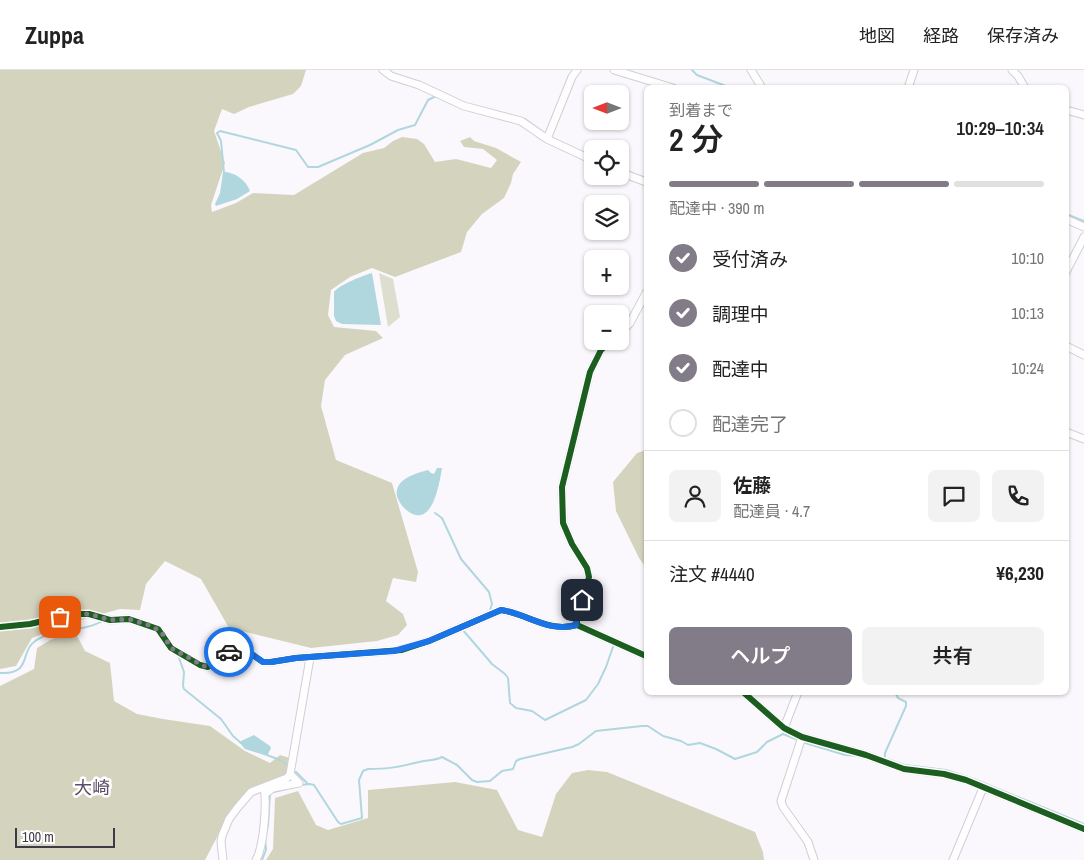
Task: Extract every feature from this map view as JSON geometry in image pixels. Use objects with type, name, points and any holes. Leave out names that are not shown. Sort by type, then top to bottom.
[{"type":"street","points":[[383,70],[391,76],[419,85],[464,106],[521,121],[547,139],[584,156]]},
{"type":"street","points":[[547,139],[572,77],[577,70]]},
{"type":"street","points":[[614,70],[663,85]]},
{"type":"street","points":[[751,70],[760,85]]},
{"type":"street","points":[[909,85],[914,70]]},
{"type":"street","points":[[1012,70],[1023,85]]},
{"type":"street","points":[[1069,111],[1084,115]]},
{"type":"street","points":[[629,175],[644,181]]},
{"type":"street","points":[[1069,220],[1084,227]]},
{"type":"street","points":[[1069,266],[1084,237]]},
{"type":"street","points":[[629,323],[644,297]]},
{"type":"street","points":[[1069,348],[1084,355]]},
{"type":"street","points":[[576,625],[576,619],[589,576],[587,568],[572,544],[563,523],[562,487],[590,372],[601,350]]},
{"type":"street","points":[[1069,433],[1084,439]]},
{"type":"street","points":[[0,627],[30,624],[74,614],[89,614],[104,619],[129,619],[152,626],[162,633],[171,648],[204,666],[212,665],[228,653],[241,650],[250,653],[263,662],[402,650],[429,641],[501,610],[543,625],[567,628],[576,625],[644,655]]},
{"type":"street","points":[[264,791],[287,778],[290,774],[310,658]]},
{"type":"street","points":[[746,695],[784,728],[801,740],[866,755],[904,769],[954,776],[1084,829]]},
{"type":"street","points":[[784,728],[797,695]]},
{"type":"street","points":[[801,740],[781,801],[782,807],[808,842],[814,860]]},
{"type":"street","points":[[223,860],[221,842],[230,819],[251,792],[299,783],[290,774]]},
{"type":"street","points":[[954,860],[983,788]]},
{"type":"street","points":[[256,860],[261,850],[265,819],[264,791]]},
{"type":"green space","points":[[0,70],[306,70],[301,86],[293,94],[249,107],[234,114],[222,109],[214,131],[225,163],[211,205],[212,212],[236,203],[253,193],[294,195],[363,153],[384,148],[402,137],[417,139],[424,144],[435,162],[456,159],[491,168],[497,160],[483,149],[464,147],[460,141],[470,137],[474,141],[496,148],[521,162],[513,174],[504,198],[482,214],[467,232],[461,252],[395,277],[372,268],[350,277],[331,290],[328,315],[334,327],[376,331],[383,338],[345,355],[325,380],[321,406],[336,460],[392,483],[418,572],[416,582],[393,578],[386,601],[403,614],[407,625],[398,635],[377,641],[311,648],[229,628],[201,579],[165,561],[146,584],[140,610],[120,609],[81,620],[32,638],[16,666],[0,669]]},
{"type":"green space","points":[[379,273],[393,279],[400,317],[388,327]]},
{"type":"green space","points":[[644,451],[644,565],[616,511],[613,482],[637,453]]},
{"type":"green space","points":[[75,632],[85,651],[110,663],[114,701],[137,714],[210,726],[245,751],[270,763],[280,755],[290,758],[286,776],[246,792],[226,820],[205,860],[0,860],[0,686],[34,669],[37,648],[52,639]]},
{"type":"green space","points":[[588,770],[607,772],[755,832],[764,860],[266,860],[273,849],[275,798],[298,791],[316,825],[328,830],[368,818],[368,790],[455,782],[497,790],[518,830],[542,837],[556,794],[572,773]]},
{"type":"water","points":[[223,172],[232,173],[240,177],[250,191],[237,199],[216,206],[215,204],[220,193]]},
{"type":"water","points":[[372,273],[381,325],[342,324],[336,321],[334,316],[334,292],[346,283]]},
{"type":"water","points":[[437,468],[442,468],[438,487],[430,508],[421,515],[412,514],[398,499],[397,490],[399,486],[410,476],[428,470],[434,474]]},
{"type":"water","points":[[254,735],[270,746],[271,748],[267,756],[245,749],[239,742]]},
{"type":"waterway","points":[[692,70],[697,75],[723,85]]},
{"type":"waterway","points":[[224,173],[221,141],[217,133],[220,131],[296,150],[308,167],[318,167],[370,145],[398,130],[415,125],[428,100],[436,96]]},
{"type":"waterway","points":[[525,119],[544,133]]},
{"type":"waterway","points":[[636,175],[644,177]]},
{"type":"waterway","points":[[1069,215],[1084,221]]},
{"type":"waterway","points":[[435,513],[442,518],[461,559],[489,592],[492,604],[489,613]]},
{"type":"waterway","points":[[0,673],[10,673],[21,667],[30,646],[41,638],[49,634],[87,627],[104,620]]},
{"type":"waterway","points":[[462,629],[492,664],[508,678],[510,703],[516,708],[532,711],[545,720],[586,700],[598,684],[614,644]]},
{"type":"waterway","points":[[178,655],[184,672],[184,689],[221,719],[233,736],[241,743]]},
{"type":"waterway","points":[[885,757],[885,753],[906,706],[906,702],[898,698],[896,695]]},
{"type":"waterway","points":[[301,785],[314,785],[341,824],[362,818],[359,780],[363,771],[368,769],[382,769],[442,757],[457,765],[472,780],[477,782],[490,781],[502,771],[513,769],[516,761],[520,759],[572,747],[596,731],[642,726],[648,726],[663,736],[688,745],[700,743],[735,759],[757,752],[767,742],[783,734],[798,740]]},
{"type":"waterway","points":[[802,742],[845,755],[858,756]]},
{"type":"waterway","points":[[267,755],[289,766]]},
{"type":"waterway","points":[[884,758],[905,765],[946,770],[974,779],[1084,824]]},
{"type":"waterway","points":[[296,772],[308,784]]},
{"type":"waterway","points":[[266,833],[270,793],[286,789]]},
{"type":"waterway","points":[[262,860],[266,850],[265,838]]},
{"type":"cycle path","points":[[577,625],[589,577],[587,568],[572,544],[563,523],[562,487],[590,372],[601,350]]},
{"type":"cycle path","points":[[0,627],[30,624],[74,614],[89,614],[110,620],[129,619],[158,629],[171,648],[200,665],[208,667],[222,656],[241,650],[250,653],[263,662],[402,650],[429,641],[501,610],[557,627],[577,625],[644,655]]},
{"type":"cycle path","points":[[746,695],[784,728],[802,737],[866,755],[904,769],[944,774],[966,780],[1084,829]]},
{"type":"way so far","points":[[60,617],[74,614],[89,614],[106,620],[123,618],[152,626],[162,633],[171,648],[186,658],[208,667],[229,652]]},
{"type":"district","name":"大崎","points":[[92,788]]},
{"type":"route","points":[[229,652],[241,650],[250,653],[263,662],[271,662],[296,658],[402,650],[429,641],[501,610],[543,625],[567,628],[576,625],[582,600]]}]
